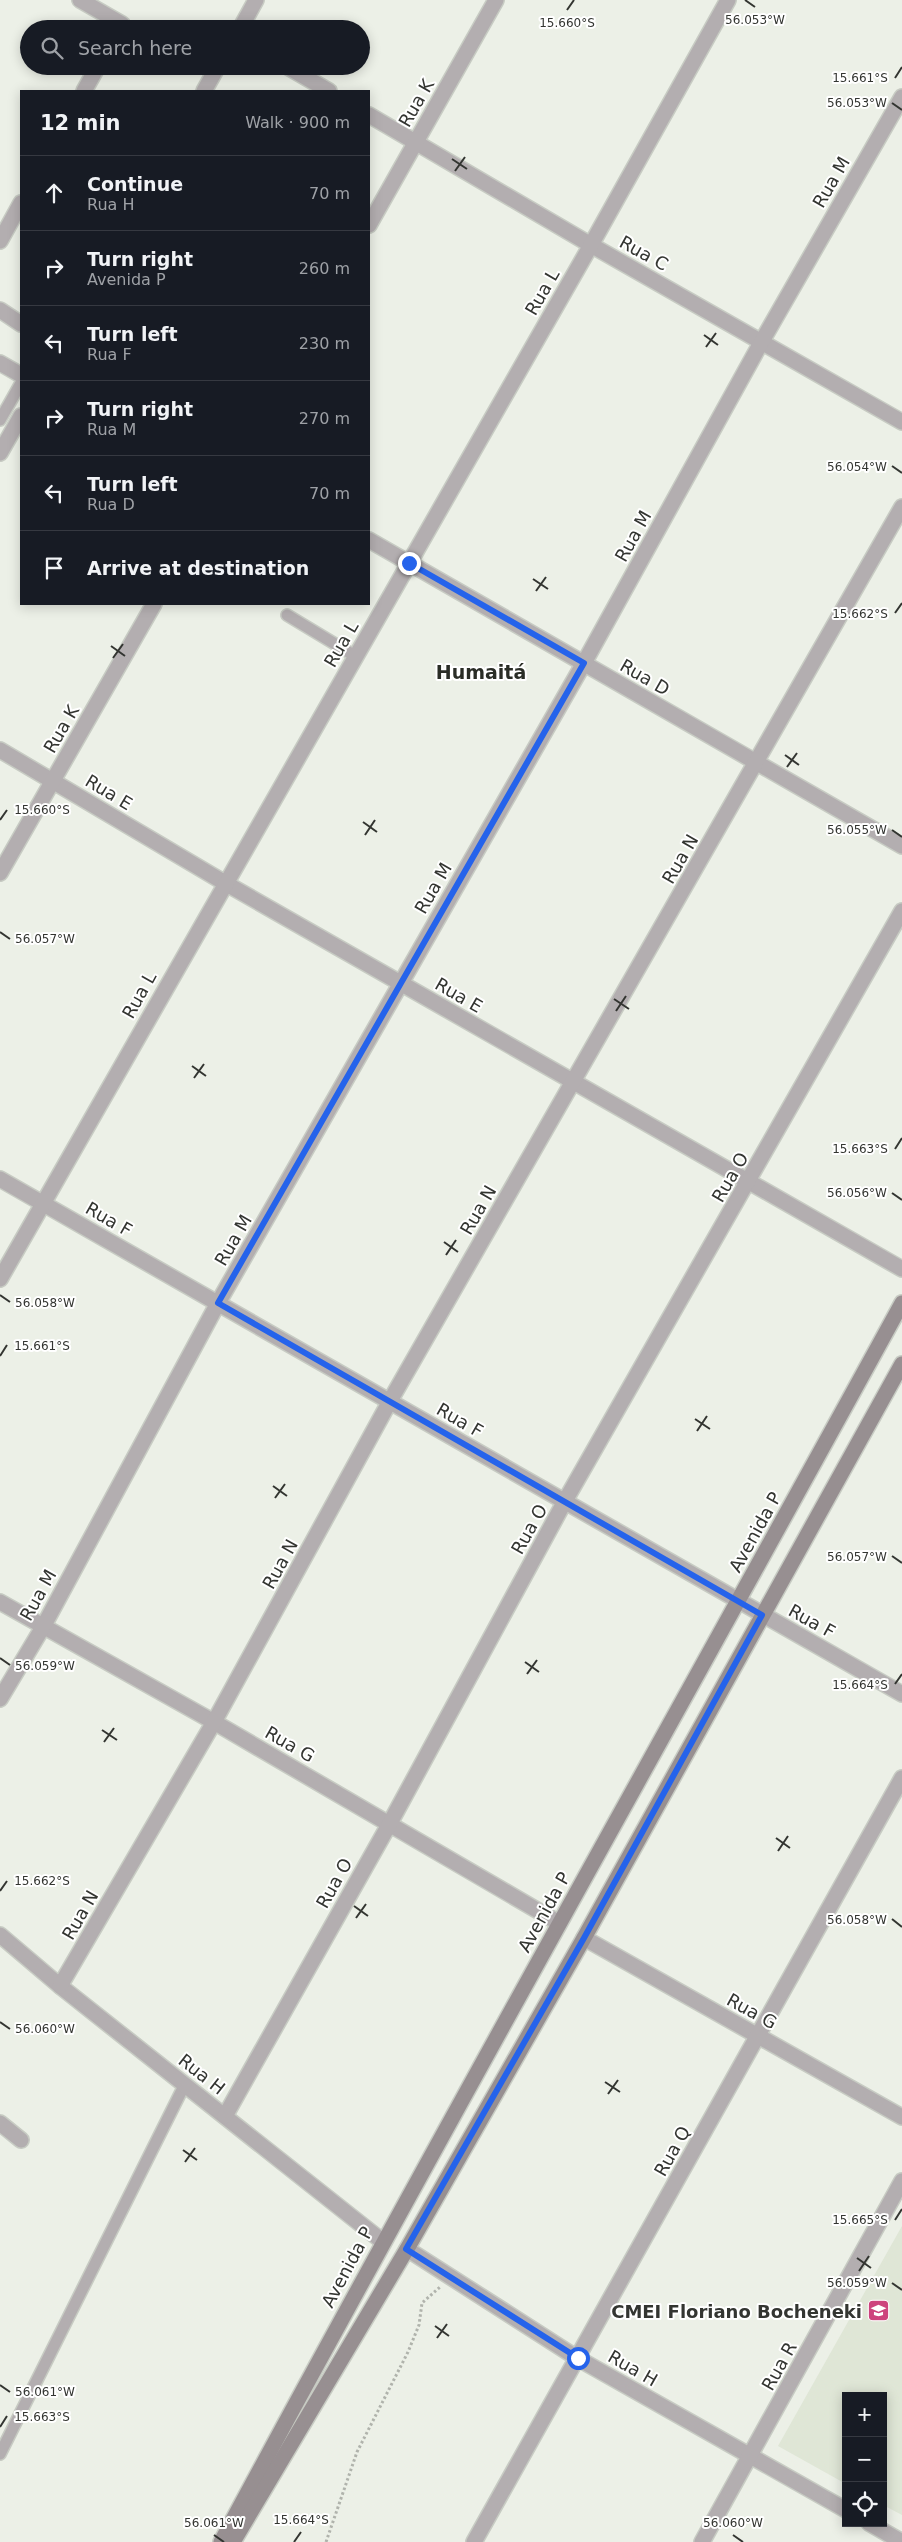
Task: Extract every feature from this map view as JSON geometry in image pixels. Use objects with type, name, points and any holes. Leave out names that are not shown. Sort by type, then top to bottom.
[{"type":"street","points":[[80,0],[115,20]]},
{"type":"street","points":[[245,20],[256,0]]},
{"type":"street","name":"Rua K","points":[[370,223],[496,0]]},
{"type":"street","name":"Rua L","points":[[0,1279],[224,883],[591,245],[728,0]]},
{"type":"street","points":[[85,90],[93,75]]},
{"type":"street","points":[[205,90],[213,75]]},
{"type":"street","points":[[301,75],[327,90]]},
{"type":"street","name":"Rua M","points":[[0,1699],[43,1626],[218,1303],[584,663],[762,341],[902,97]]},
{"type":"street","name":"Rua C","points":[[370,116],[591,245],[902,422]]},
{"type":"street","points":[[0,241],[20,205]]},
{"type":"street","points":[[0,310],[20,323]]},
{"type":"street","points":[[0,363],[20,374]]},
{"type":"street","points":[[1,447],[20,418]]},
{"type":"street","name":"Rua N","points":[[60,1986],[214,1722],[390,1401],[902,507]]},
{"type":"street","name":"Rua D","points":[[370,541],[902,846]]},
{"type":"street","name":"Rua K","points":[[0,873],[153,605]]},
{"type":"street","name":"Rua E","points":[[0,750],[224,883],[750,1180],[902,1269]]},
{"type":"street","name":"Rua O","points":[[225,2116],[390,1823],[565,1501],[750,1180],[902,910]]},
{"type":"street","name":"Rua F","points":[[0,1179],[902,1694]]},
{"type":"street","name":"Avenida P","points":[[220,2542],[382,2242],[739,1601],[902,1302]]},
{"type":"street","points":[[233,2542],[406,2249],[584,1938],[902,1364]]},
{"type":"street","name":"Rua G","points":[[0,1602],[390,1823],[559,1923]]},
{"type":"street","name":"Rua Q","points":[[474,2542],[902,1778]]},
{"type":"street","name":"Rua H","points":[[0,1935],[60,1986],[382,2242]]},
{"type":"street","name":"Rua G","points":[[584,1938],[902,2117]]},
{"type":"street","points":[[0,2123],[20,2140]]},
{"type":"street","name":"Rua R","points":[[702,2542],[902,2181]]},
{"type":"street","name":"Rua H","points":[[406,2249],[578,2358],[842,2508]]},
{"type":"street","points":[[876,2527],[902,2542]]},
{"type":"lane","points":[[0,420],[20,385]]},
{"type":"lane","points":[[287,615],[355,656]]},
{"type":"lane","points":[[0,2454],[185,2084]]},
{"type":"path","points":[[326,2542],[357,2452],[408,2352],[418,2325],[422,2302],[452,2277]]},
{"type":"shaded area","name":"CMEI Floriano Bocheneki","points":[[902,2226],[902,2515],[887,2507],[887,2392],[842,2392],[842,2482],[778,2446]]},
{"type":"place","name":"CMEI Floriano Bocheneki","points":[[878,2311]]},
{"type":"district","name":"Humaitá","points":[[481,672]]},
{"type":"route","points":[[409,563],[584,663],[218,1303],[762,1615],[584,1938],[406,2249],[578,2358]]}]
